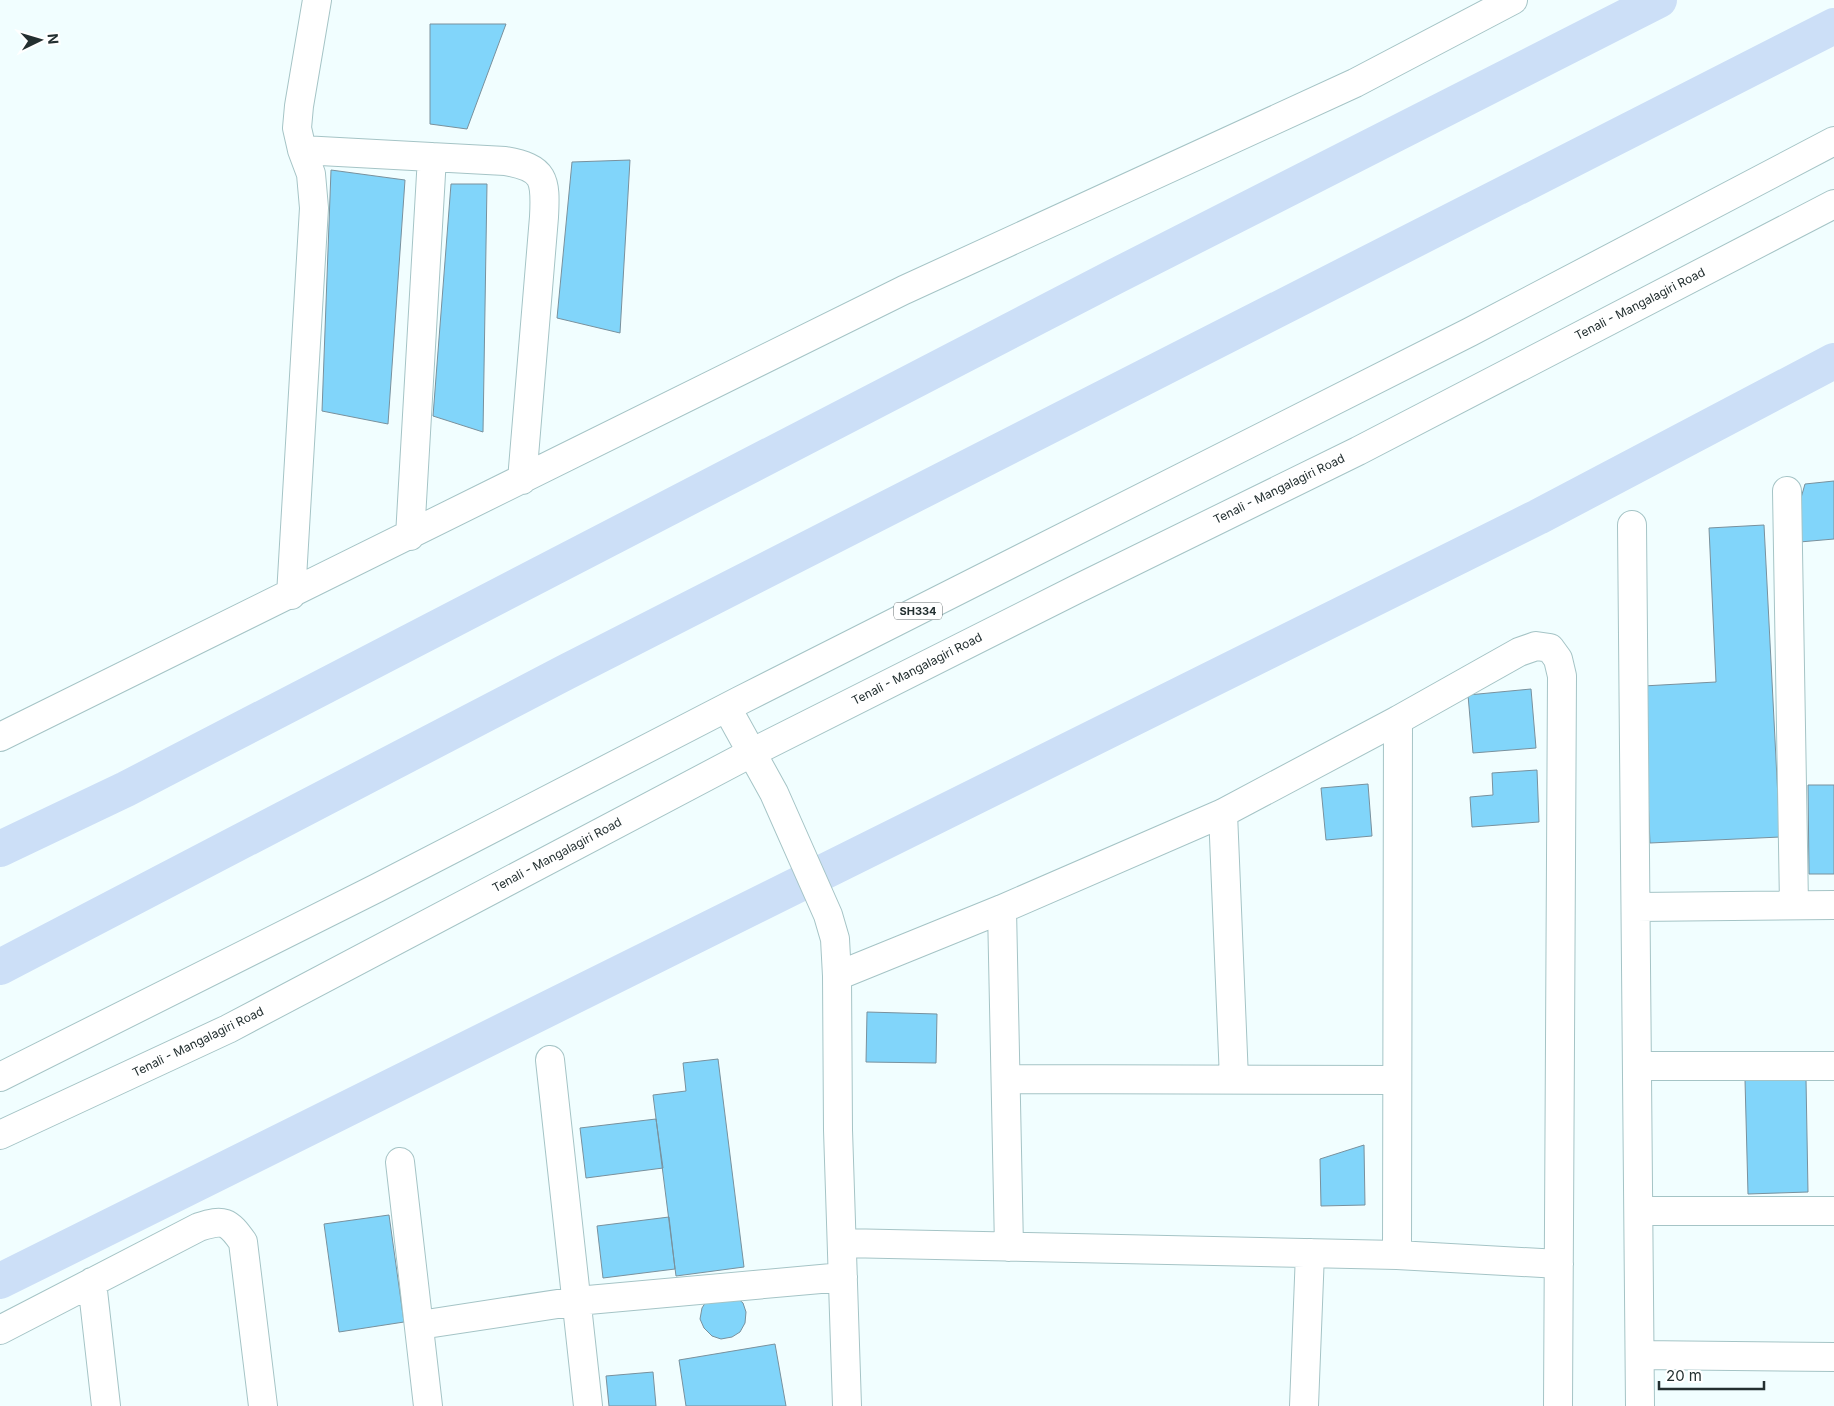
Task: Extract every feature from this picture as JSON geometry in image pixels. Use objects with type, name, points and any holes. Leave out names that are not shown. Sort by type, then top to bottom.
[{"type":"street","points":[[291,595],[314,208],[311,174],[302,150],[297,128],[298,106],[317,0]]},
{"type":"street","points":[[0,737],[291,595],[904,290],[1355,83],[1513,0]]},
{"type":"street","name":"SH334","points":[[0,1077],[1470,332],[1834,141]]},
{"type":"street","points":[[302,150],[504,161],[524,164],[539,174],[546,190],[522,480]]},
{"type":"street","points":[[410,536],[432,157]]},
{"type":"street","name":"Tenali - Mangalagiri Road","points":[[0,1135],[228,1029],[751,753],[1076,589],[1358,451],[1834,204]]},
{"type":"street","points":[[1787,491],[1794,905]]},
{"type":"street","points":[[1632,525],[1637,907],[1640,1406]]},
{"type":"street","points":[[837,976],[1002,909],[1223,813],[1398,720],[1519,652],[1536,646],[1550,648],[1558,659],[1562,676],[1558,1406]]},
{"type":"street","points":[[727,708],[774,794],[828,915],[835,938],[838,1130],[847,1406]]},
{"type":"street","points":[[1397,1255],[1398,720]]},
{"type":"street","points":[[1223,813],[1234,1079]]},
{"type":"street","points":[[1637,907],[1834,905]]},
{"type":"street","points":[[1002,909],[1009,1247]]},
{"type":"street","points":[[550,1060],[588,1406]]},
{"type":"street","points":[[1638,1066],[1834,1066]]},
{"type":"street","points":[[1006,1079],[1397,1080]]},
{"type":"street","points":[[400,1162],[428,1406]]},
{"type":"street","points":[[1639,1211],[1834,1211]]},
{"type":"street","points":[[0,1330],[199,1227],[217,1221],[232,1227],[243,1242],[262,1406]]},
{"type":"street","points":[[842,1243],[1397,1255],[1559,1264]]},
{"type":"street","points":[[1304,1406],[1310,1253]]},
{"type":"street","points":[[420,1325],[577,1301],[843,1277]]},
{"type":"street","points":[[92,1282],[106,1406]]},
{"type":"street","points":[[1640,1355],[1834,1357]]},
{"type":"building","points":[[430,24],[506,24],[467,129],[430,124]]},
{"type":"building","points":[[630,160],[620,333],[557,318],[572,162]]},
{"type":"building","points":[[331,170],[405,180],[388,424],[322,411]]},
{"type":"building","points":[[451,184],[487,184],[483,432],[433,416]]},
{"type":"building","points":[[1834,481],[1834,539],[1788,543],[1805,484]]},
{"type":"building","points":[[1764,525],[1780,837],[1650,843],[1643,686],[1716,682],[1709,528]]},
{"type":"building","points":[[1531,689],[1536,748],[1473,753],[1468,695]]},
{"type":"building","points":[[1537,770],[1539,822],[1472,827],[1470,797],[1493,795],[1492,773]]},
{"type":"building","points":[[1368,784],[1372,836],[1326,840],[1321,788]]},
{"type":"building","points":[[1808,785],[1834,785],[1834,874],[1809,874]]},
{"type":"building","points":[[867,1012],[937,1014],[936,1063],[866,1062]]},
{"type":"building","points":[[718,1059],[744,1267],[676,1276],[653,1095],[686,1091],[683,1063]]},
{"type":"building","points":[[1806,1079],[1808,1192],[1748,1194],[1745,1080]]},
{"type":"building","points":[[656,1119],[663,1168],[586,1178],[580,1128]]},
{"type":"building","points":[[1364,1145],[1365,1205],[1321,1206],[1320,1159]]},
{"type":"building","points":[[389,1215],[404,1322],[339,1332],[324,1224]]},
{"type":"building","points":[[669,1217],[675,1269],[603,1278],[597,1226]]},
{"type":"building","points":[[735,1296],[743,1303],[746,1312],[745,1323],[740,1332],[732,1337],[721,1339],[712,1336],[704,1328],[700,1319],[702,1308],[707,1300]]},
{"type":"building","points":[[775,1344],[786,1406],[686,1406],[679,1360]]},
{"type":"building","points":[[653,1372],[656,1406],[609,1406],[606,1376]]},
{"type":"waterway","points":[[0,849],[126,789],[1114,277],[1659,0]]},
{"type":"waterway","points":[[0,967],[566,672],[1834,26]]},
{"type":"waterway","points":[[0,1281],[1538,517],[1834,361]]}]
